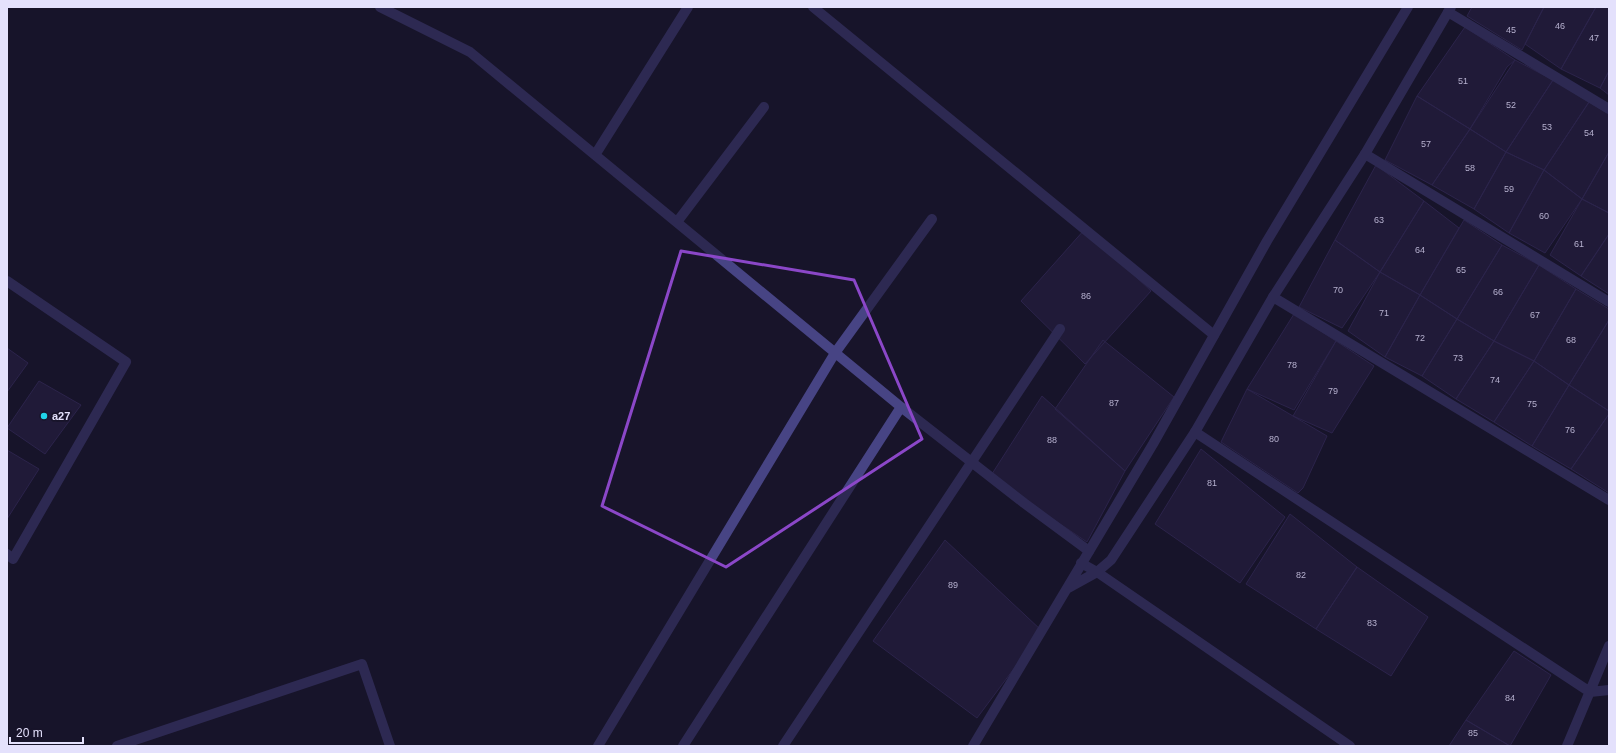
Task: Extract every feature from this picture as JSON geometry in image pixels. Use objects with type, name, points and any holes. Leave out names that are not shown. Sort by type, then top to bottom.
[{"type":"street","points":[[380,7],[470,52],[901,407],[1089,551]]},
{"type":"street","points":[[595,155],[688,7]]},
{"type":"street","points":[[813,7],[1214,335]]},
{"type":"street","points":[[972,746],[1153,444],[1267,241],[1408,7]]},
{"type":"street","points":[[1068,588],[1097,572],[1111,560],[1194,432],[1273,297],[1366,154],[1449,9],[1609,109]]},
{"type":"street","points":[[676,222],[764,107]]},
{"type":"street","points":[[1366,154],[1609,302]]},
{"type":"street","points":[[598,746],[835,353],[932,219]]},
{"type":"street","points":[[7,281],[126,362],[13,559],[7,554]]},
{"type":"street","points":[[1273,297],[1609,500]]},
{"type":"street","points":[[783,746],[1060,329]]},
{"type":"street","points":[[683,746],[901,407]]},
{"type":"street","points":[[1194,432],[1590,692],[1609,690]]},
{"type":"street","points":[[1081,563],[1097,572],[1350,746]]},
{"type":"street","points":[[1567,746],[1609,646]]},
{"type":"street","points":[[118,746],[362,664],[390,746]]},
{"type":"highlighted area","points":[[681,251],[854,280],[922,439],[726,567],[602,506]]},
{"type":"building","points":[[1472,7],[1544,7],[1522,50],[1467,16]]},
{"type":"building","points":[[1544,7],[1596,7],[1561,69],[1525,44]]},
{"type":"building","points":[[1596,7],[1609,7],[1609,71],[1600,88],[1561,69]]},
{"type":"building","points":[[1465,27],[1515,60],[1507,67],[1470,129],[1417,96]]},
{"type":"building","points":[[1515,60],[1553,80],[1506,152],[1470,129]]},
{"type":"building","points":[[1609,71],[1609,95],[1600,88]]},
{"type":"building","points":[[1553,80],[1589,102],[1544,170],[1506,152]]},
{"type":"building","points":[[1417,96],[1470,129],[1432,185],[1385,160]]},
{"type":"building","points":[[1589,102],[1609,114],[1609,152],[1582,199],[1544,170]]},
{"type":"building","points":[[1470,129],[1506,152],[1474,209],[1432,185]]},
{"type":"building","points":[[1506,152],[1544,170],[1509,233],[1474,209]]},
{"type":"building","points":[[1609,152],[1609,213],[1582,199]]},
{"type":"building","points":[[1376,165],[1424,201],[1380,272],[1335,240]]},
{"type":"building","points":[[1544,170],[1582,199],[1545,253],[1509,233]]},
{"type":"building","points":[[1582,199],[1609,213],[1609,234],[1581,276],[1550,255]]},
{"type":"building","points":[[1424,201],[1459,228],[1420,295],[1380,272]]},
{"type":"building","points":[[1464,220],[1502,245],[1457,319],[1420,295]]},
{"type":"building","points":[[1085,229],[1151,291],[1085,364],[1021,301]]},
{"type":"building","points":[[1609,234],[1609,294],[1581,276]]},
{"type":"building","points":[[1335,240],[1380,272],[1342,328],[1299,307]]},
{"type":"building","points":[[1502,245],[1539,265],[1494,341],[1457,319]]},
{"type":"building","points":[[1539,265],[1576,289],[1534,361],[1494,341]]},
{"type":"building","points":[[1380,272],[1420,295],[1385,357],[1348,331]]},
{"type":"building","points":[[1576,289],[1609,309],[1609,320],[1569,385],[1534,361]]},
{"type":"building","points":[[1420,295],[1457,319],[1422,376],[1385,357]]},
{"type":"building","points":[[1294,314],[1336,341],[1294,410],[1247,389]]},
{"type":"building","points":[[1457,319],[1494,341],[1456,399],[1422,376]]},
{"type":"building","points":[[1609,320],[1609,411],[1569,385]]},
{"type":"building","points":[[1103,340],[1174,397],[1125,471],[1055,409]]},
{"type":"building","points":[[1336,341],[1374,366],[1332,433],[1293,416]]},
{"type":"building","points":[[1494,341],[1534,361],[1494,422],[1456,399]]},
{"type":"building","points":[[7,348],[28,363],[7,392]]},
{"type":"building","points":[[1534,361],[1569,385],[1532,446],[1494,422]]},
{"type":"building","name":"a27","points":[[39,381],[81,405],[45,454],[7,428]]},
{"type":"building","points":[[1569,385],[1609,411],[1609,414],[1571,469],[1532,446]]},
{"type":"building","points":[[1247,389],[1327,436],[1303,488],[1298,493],[1221,442]]},
{"type":"building","points":[[1042,396],[1125,471],[1087,542],[990,477]]},
{"type":"building","points":[[1609,414],[1609,493],[1571,469]]},
{"type":"building","points":[[1201,449],[1285,517],[1240,583],[1155,524]]},
{"type":"building","points":[[7,450],[39,469],[7,519]]},
{"type":"building","points":[[1290,514],[1357,567],[1316,629],[1246,584]]},
{"type":"building","points":[[945,540],[1042,631],[977,718],[873,641]]},
{"type":"building","points":[[1357,567],[1428,617],[1391,676],[1316,629]]},
{"type":"building","points":[[1514,651],[1551,675],[1510,746],[1466,720]]},
{"type":"building","points":[[1466,720],[1510,746],[1449,746]]},
{"type":"place","name":"a27","points":[[44,416]]}]
